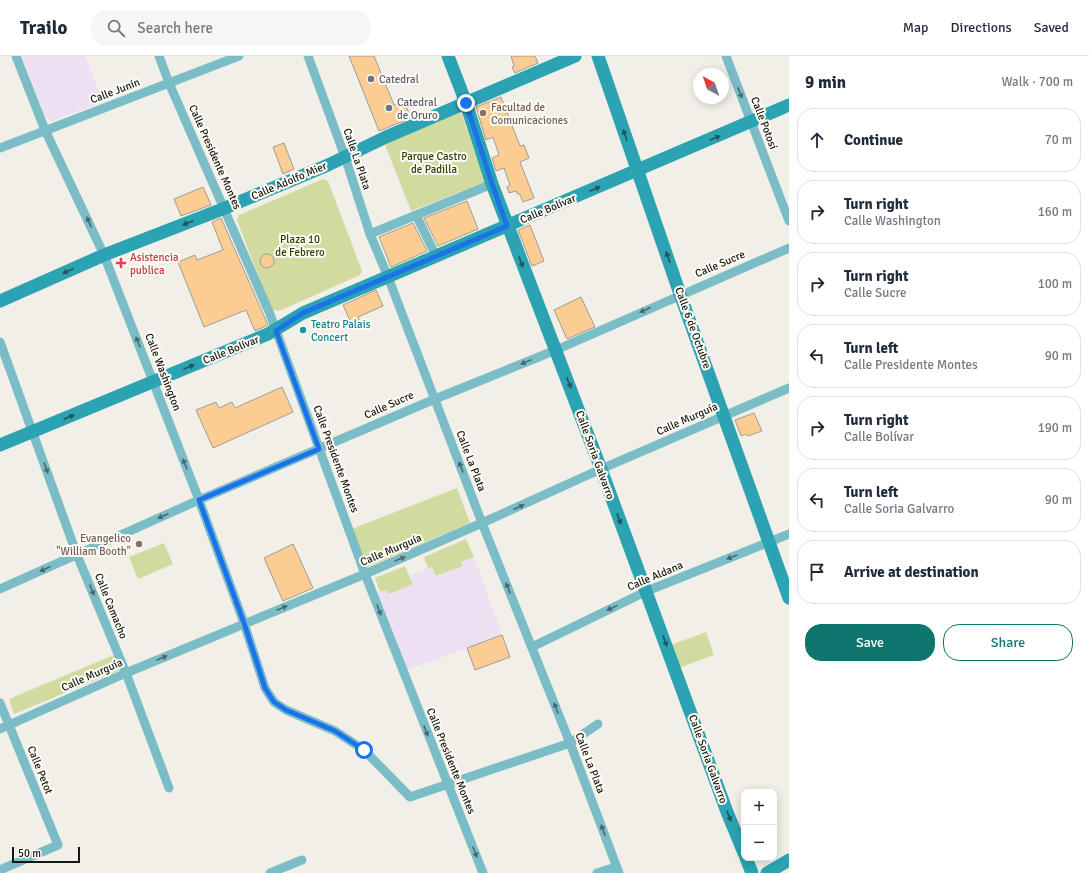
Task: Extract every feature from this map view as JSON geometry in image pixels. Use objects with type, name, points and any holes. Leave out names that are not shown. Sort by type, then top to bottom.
[{"type":"main road","name":"Calle Soria Galvarro","points":[[448,56],[466,103],[507,226],[601,469],[741,847]]},
{"type":"main road","name":"Calle Adolfo Mier","points":[[0,301],[104,255],[225,208],[345,157],[575,56]]},
{"type":"main road","name":"Calle 6 de Octubre","points":[[598,56],[680,294],[789,598]]},
{"type":"main road","name":"Calle Bolívar","points":[[0,445],[276,331],[303,313],[751,123],[789,105]]},
{"type":"main road","points":[[767,873],[789,860]]},
{"type":"main road","points":[[747,861],[752,873]]},
{"type":"street","name":"Calle Washington","points":[[16,56],[45,130],[104,255],[154,381],[244,623],[265,688],[274,702],[286,710],[335,731],[364,750],[410,798],[448,786]]},
{"type":"street","name":"Calle Presidente Montes","points":[[158,56],[225,208],[276,331],[364,574],[483,873]]},
{"type":"street","name":"Calle Junín","points":[[0,148],[239,56]]},
{"type":"street","name":"Calle La Plata","points":[[308,56],[345,157],[370,234],[388,277],[482,523],[570,743],[617,870]]},
{"type":"street","name":"Calle Potosí","points":[[726,56],[789,221]]},
{"type":"street","points":[[370,234],[492,184]]},
{"type":"street","points":[[416,215],[436,256]]},
{"type":"street","name":"Calle Sucre","points":[[0,589],[199,500],[435,399],[556,350],[680,294],[789,248]]},
{"type":"street","name":"Calle Camacho","points":[[0,342],[77,555],[126,673],[170,788]]},
{"type":"street","name":"Calle Murguía","points":[[0,729],[126,673],[364,574],[724,415],[789,388]]},
{"type":"street","name":"Calle Aldana","points":[[532,647],[647,592],[789,534]]},
{"type":"street","name":"Calle Petot","points":[[0,703],[58,845],[0,870]]},
{"type":"street","points":[[448,786],[570,743],[598,724]]},
{"type":"street","points":[[270,873],[302,860]]},
{"type":"street","points":[[597,873],[617,870]]},
{"type":"shaded area","points":[[22,56],[85,56],[103,102],[52,121],[46,118]]},
{"type":"shaded area","points":[[474,557],[502,635],[405,671],[377,594],[386,590],[388,593],[413,584],[410,575],[432,567],[436,576],[463,566],[461,562]]},
{"type":"green space","name":"Parque Castro de Padilla","points":[[457,113],[462,115],[485,182],[411,211],[384,142]]},
{"type":"green space","name":"Plaza 10 de Febrero","points":[[323,179],[328,181],[362,271],[360,275],[279,311],[271,309],[237,220],[239,215]]},
{"type":"green space","points":[[457,488],[470,523],[363,569],[349,530]]},
{"type":"green space","points":[[466,539],[474,557],[461,562],[463,566],[436,576],[432,567],[428,568],[424,557]]},
{"type":"green space","points":[[164,543],[173,564],[138,579],[129,557]]},
{"type":"green space","points":[[405,566],[413,584],[388,594],[386,590],[380,592],[375,578]]},
{"type":"green space","points":[[706,632],[714,655],[679,668],[671,645]]},
{"type":"green space","points":[[114,655],[120,670],[14,714],[9,699]]},
{"type":"building","name":"Catedral","points":[[349,56],[374,56],[394,105],[404,101],[411,118],[379,131]]},
{"type":"building","points":[[511,56],[535,56],[538,63],[515,73],[512,67],[514,66]]},
{"type":"building","points":[[501,97],[520,146],[524,145],[529,158],[520,162],[534,198],[523,202],[519,193],[517,194],[516,191],[509,193],[507,187],[510,185],[504,168],[496,171],[492,158],[499,155],[493,137],[486,140],[476,107]]},
{"type":"building","points":[[284,143],[294,169],[283,174],[273,147]]},
{"type":"building","points":[[203,187],[211,205],[181,216],[174,199]]},
{"type":"building","points":[[467,201],[478,229],[438,246],[424,218]]},
{"type":"building","points":[[221,218],[268,325],[255,331],[246,310],[204,327],[178,262],[195,255],[197,260],[223,250],[212,222]]},
{"type":"building","points":[[413,223],[427,251],[391,267],[379,237]]},
{"type":"building","points":[[530,225],[544,261],[532,266],[518,230]]},
{"type":"building","points":[[267,254],[272,256],[274,261],[272,266],[267,268],[262,266],[260,261],[262,256]]},
{"type":"building","points":[[376,290],[383,306],[358,317],[360,322],[352,325],[343,305]]},
{"type":"building","points":[[581,297],[595,327],[567,339],[554,310]]},
{"type":"building","points":[[282,387],[293,412],[213,448],[196,410],[216,402],[219,408],[232,402],[235,408]]},
{"type":"building","points":[[754,413],[762,431],[748,436],[746,434],[741,436],[735,420]]},
{"type":"building","points":[[293,544],[313,588],[283,601],[264,558]]},
{"type":"building","points":[[502,635],[510,657],[475,670],[467,648]]},
{"type":"place","name":"Catedral","points":[[371,79]]},
{"type":"place","name":"Catedral de Oruro","points":[[389,108]]},
{"type":"place","name":"Facultad de Comunicaciones","points":[[483,113]]},
{"type":"place","name":"Asistencia publica","points":[[121,263]]},
{"type":"place","name":"Teatro Palais Concert","points":[[303,330]]},
{"type":"place","name":"Evangelico \"William Booth\"","points":[[139,544]]},
{"type":"route","points":[[364,750],[335,731],[286,710],[274,702],[265,688],[244,623],[199,500],[319,449],[276,331],[303,313],[507,226],[466,103]]}]
